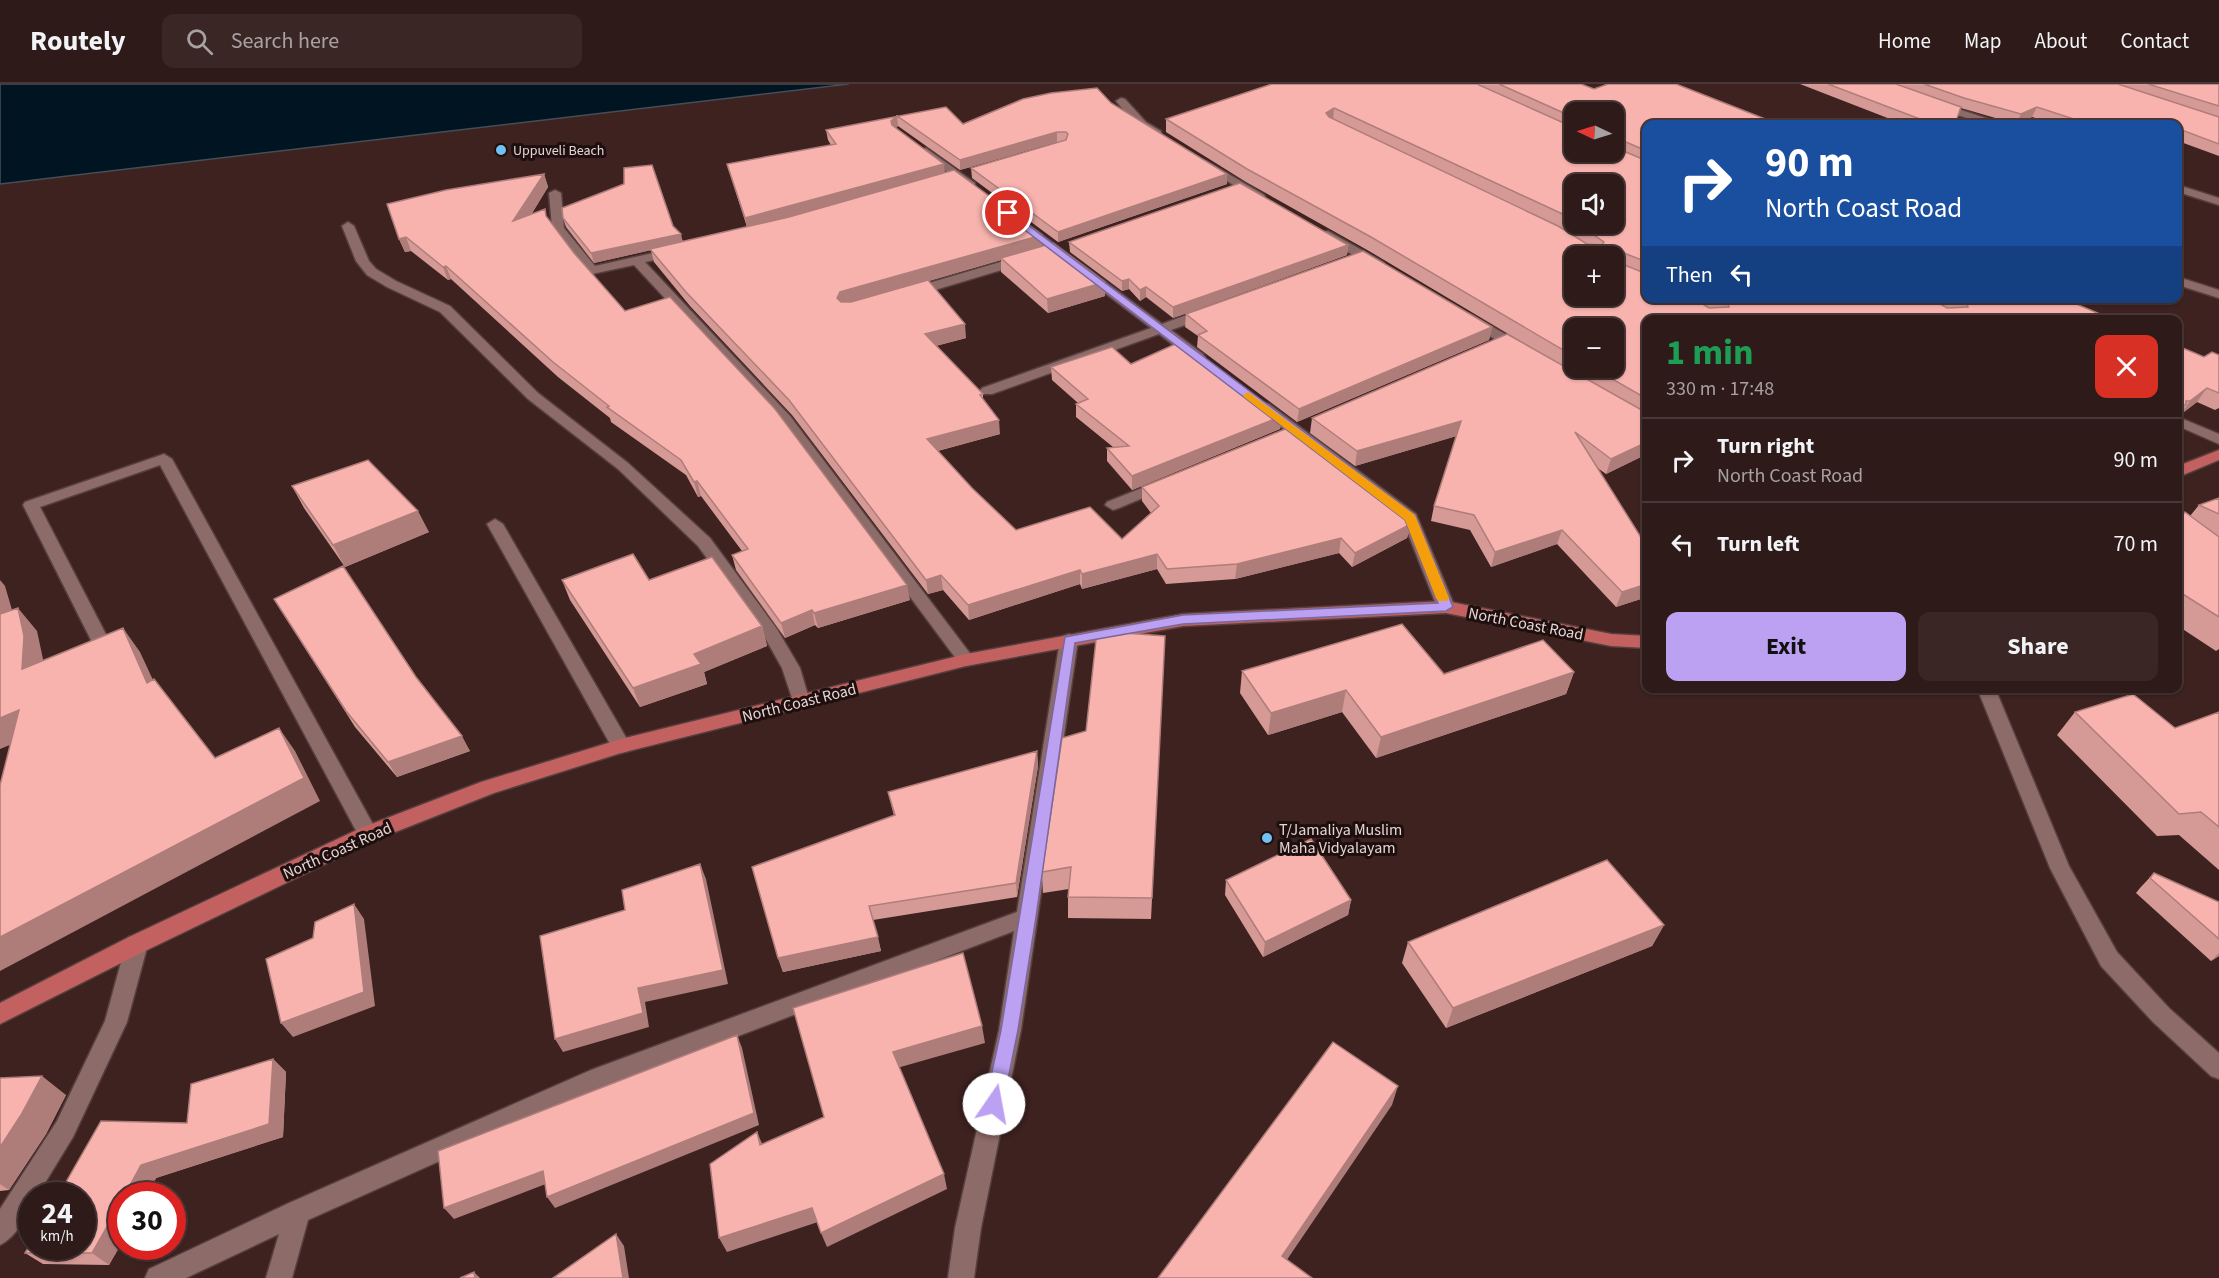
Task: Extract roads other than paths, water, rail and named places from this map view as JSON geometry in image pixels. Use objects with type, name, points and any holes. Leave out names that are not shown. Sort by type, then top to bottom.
[{"type":"main road","points":[[2182,470],[2219,454]]},
{"type":"main road","name":"North Coast Road","points":[[0,1014],[137,944],[368,834],[488,788],[621,746],[966,660],[1183,620],[1446,607],[1611,640],[1642,642]]},
{"type":"street","points":[[1121,101],[1142,124],[1172,142]]},
{"type":"street","points":[[1928,102],[1982,120]]},
{"type":"street","points":[[916,144],[986,196]]},
{"type":"street","points":[[1192,155],[1236,187],[1272,203]]},
{"type":"street","points":[[2182,189],[2219,202]]},
{"type":"street","points":[[555,193],[558,228],[589,268],[598,269],[683,250]]},
{"type":"street","points":[[1012,216],[1051,251],[1206,363]]},
{"type":"street","points":[[348,226],[366,266],[381,278],[433,301],[445,309],[533,396],[623,466],[704,542],[771,633],[791,668],[801,702]]},
{"type":"street","points":[[1313,226],[1395,274]]},
{"type":"street","points":[[903,295],[1051,251]]},
{"type":"street","points":[[1341,264],[1364,256]]},
{"type":"street","points":[[637,261],[785,419],[966,660]]},
{"type":"street","points":[[2182,282],[2219,294]]},
{"type":"street","points":[[987,392],[1217,309]]},
{"type":"street","points":[[1455,310],[1536,358]]},
{"type":"street","points":[[1485,349],[1506,340]]},
{"type":"street","points":[[1251,397],[1301,429],[1410,518],[1446,607]]},
{"type":"street","points":[[2182,423],[2219,440]]},
{"type":"street","points":[[1274,440],[1301,429]]},
{"type":"street","points":[[103,646],[31,505],[164,459],[368,834]]},
{"type":"street","points":[[1113,505],[1177,479]]},
{"type":"street","points":[[495,524],[621,746]]},
{"type":"street","points":[[961,1278],[968,1228],[1010,1030],[1069,640]]},
{"type":"street","points":[[1988,693],[2060,868],[2109,958],[2162,1015],[2219,1068]]},
{"type":"street","points":[[158,1278],[298,1212],[599,1078],[1028,917]]},
{"type":"street","points":[[0,1232],[65,1129],[116,1022],[137,944]]},
{"type":"street","points":[[279,1278],[298,1212]]},
{"type":"water","points":[[0,84],[849,84],[0,184]]},
{"type":"place","name":"Uppuveli Beach","points":[[501,150]]},
{"type":"place","name":"T/Jamaliya Muslim Maha Vidyalayam","points":[[1267,838]]}]
